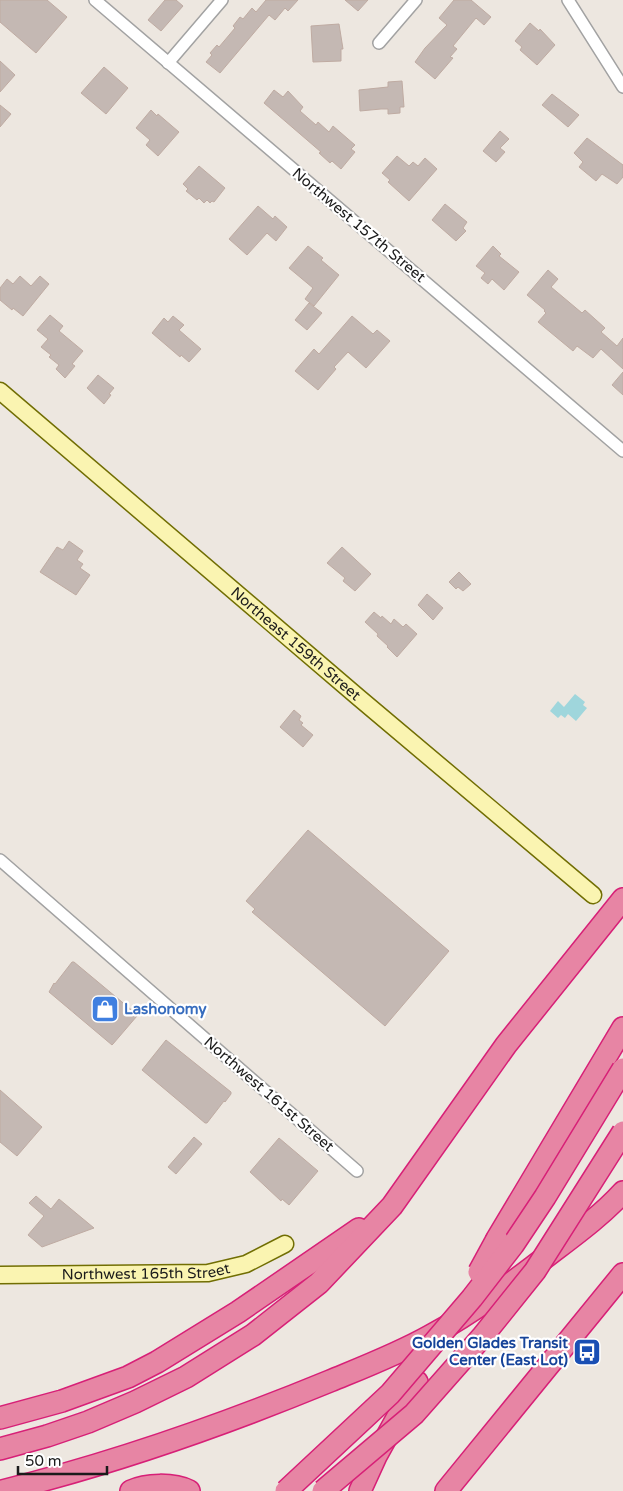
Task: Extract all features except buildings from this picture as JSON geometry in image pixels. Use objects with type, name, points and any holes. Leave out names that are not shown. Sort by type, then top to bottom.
[{"type":"highway","points":[[0,1449],[62,1432],[112,1412],[186,1377],[218,1358],[276,1318],[319,1283],[392,1206],[506,1045],[623,899]]},
{"type":"highway","points":[[360,1491],[376,1456],[497,1239],[623,1028]]},
{"type":"highway","points":[[286,1491],[390,1394],[472,1298],[513,1245],[545,1197],[623,1069]]},
{"type":"highway","points":[[323,1491],[414,1414],[482,1337],[535,1270],[623,1132]]},
{"type":"highway","points":[[2,1491],[106,1463],[206,1430],[363,1368],[421,1340],[485,1303],[579,1231],[623,1192]]},
{"type":"highway","points":[[0,1418],[62,1402],[128,1377],[157,1362],[212,1330],[392,1206]]},
{"type":"highway","points":[[446,1491],[623,1274]]},
{"type":"highway","points":[[131,1491],[158,1485],[189,1491]]},
{"type":"street","name":"Northwest 157th Street","points":[[95,0],[623,451]]},
{"type":"street","points":[[168,62],[222,0]]},
{"type":"street","points":[[379,43],[416,0]]},
{"type":"street","points":[[568,0],[623,87]]},
{"type":"street","name":"Northeast 159th Street","points":[[0,391],[593,895]]},
{"type":"street","name":"Northwest 161st Street","points":[[0,860],[357,1171]]},
{"type":"street","name":"Northwest 165th Street","points":[[0,1275],[208,1273],[246,1264],[285,1244]]},
{"type":"water","points":[[575,694],[585,702],[583,705],[587,708],[576,721],[568,714],[565,718],[561,715],[558,718],[550,711],[558,701],[564,707]]},
{"type":"place","name":"Lashonomy","points":[[105,1009]]},
{"type":"place","name":"Golden Glades Transit Center (East Lot)","points":[[587,1352]]}]
